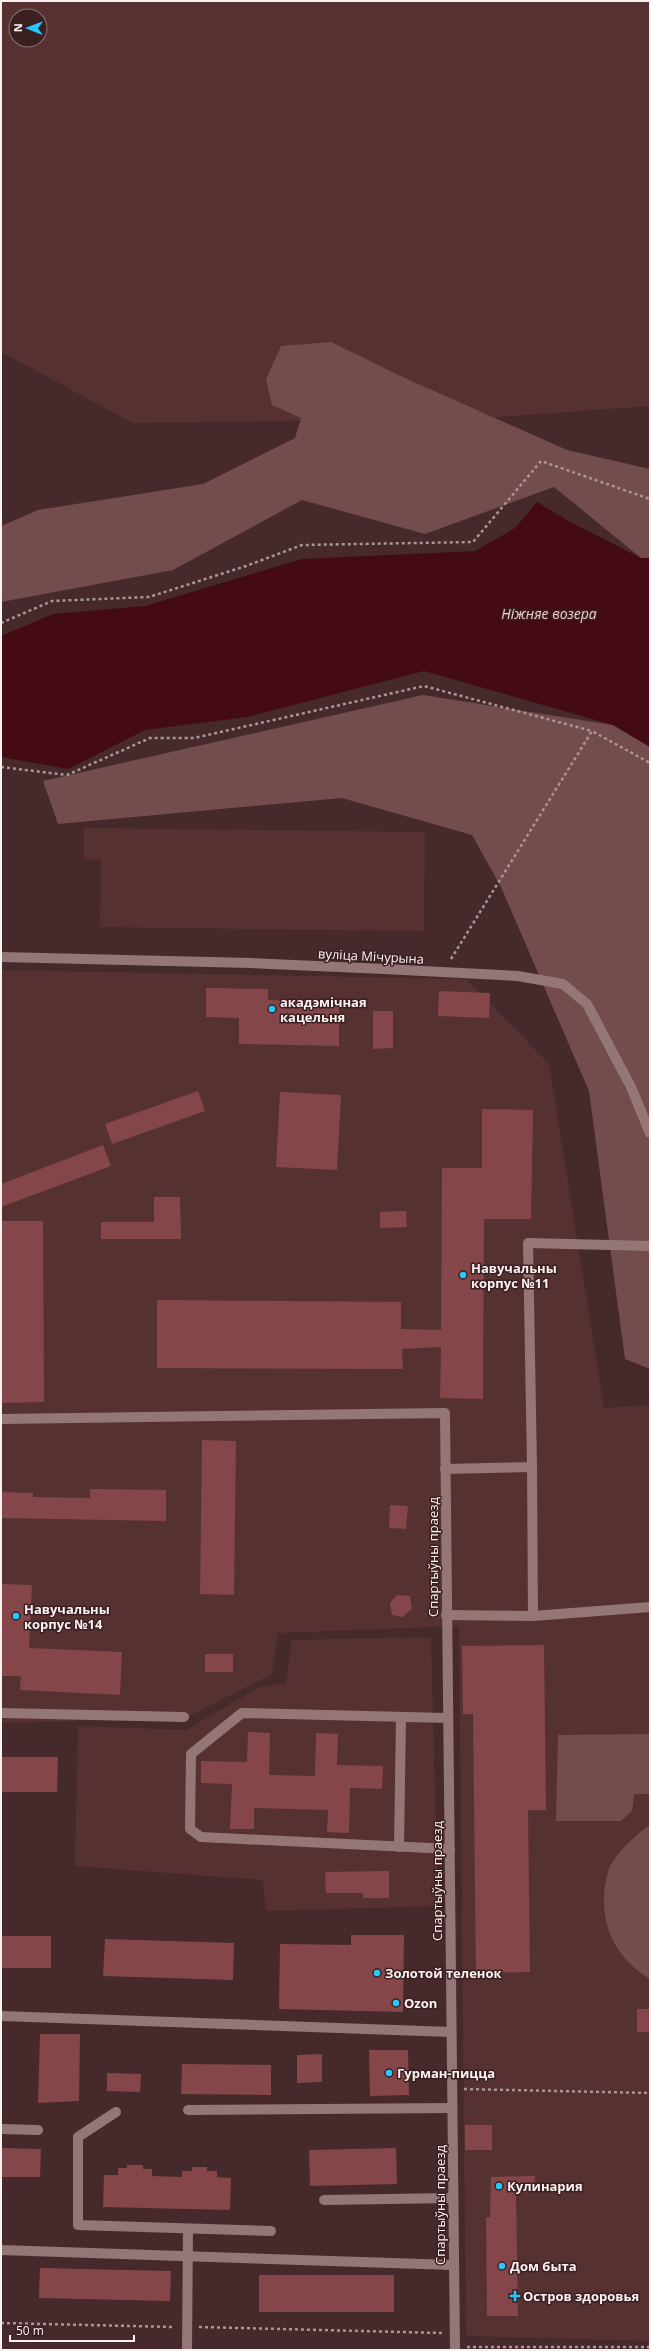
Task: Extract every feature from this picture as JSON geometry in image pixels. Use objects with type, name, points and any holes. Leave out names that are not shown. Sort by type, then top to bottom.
[{"type":"street","name":"вуліца Мічурына","points":[[1,957],[251,963],[518,976],[563,984],[587,1004],[631,1087],[650,1133]]},
{"type":"street","points":[[533,1616],[528,1243],[650,1246]]},
{"type":"street","name":"Спартыўны праезд","points":[[1,1419],[445,1413],[452,2198],[455,2349]]},
{"type":"street","points":[[445,1469],[532,1467]]},
{"type":"street","points":[[446,1616],[533,1616],[650,1606]]},
{"type":"street","points":[[1,1713],[184,1717]]},
{"type":"street","points":[[448,1718],[242,1713],[191,1754],[190,1828],[201,1837],[450,1849]]},
{"type":"street","points":[[399,1847],[401,1717]]},
{"type":"street","points":[[1,2016],[451,2032]]},
{"type":"street","points":[[188,2110],[452,2108]]},
{"type":"street","points":[[116,2112],[78,2137],[78,2225],[271,2231]]},
{"type":"street","points":[[1,2129],[38,2130]]},
{"type":"street","points":[[324,2200],[452,2198]]},
{"type":"street","points":[[187,2350],[188,2228]]},
{"type":"street","points":[[1,2250],[453,2265]]},
{"type":"path","points":[[1,623],[52,601],[149,597],[246,566],[302,545],[473,542],[541,461],[650,499]]},
{"type":"path","points":[[1,767],[67,775],[150,738],[194,738],[424,686],[592,731],[650,763]]},
{"type":"path","points":[[442,973],[592,731]]},
{"type":"path","points":[[452,2088],[650,2093]]},
{"type":"path","points":[[1,2323],[454,2333]]},
{"type":"path","points":[[455,2349],[650,2347]]},
{"type":"shaded area","points":[[1,1],[650,1],[650,406],[485,418],[133,423],[1,352]]},
{"type":"shaded area","points":[[331,342],[407,379],[567,450],[650,469],[650,558],[641,558],[554,487],[425,534],[302,500],[173,570],[1,602],[1,526],[38,510],[203,484],[295,438],[301,418],[272,405],[266,379],[281,346]]},
{"type":"shaded area","points":[[423,695],[613,725],[650,747],[650,1369],[625,1359],[589,1091],[501,887],[472,835],[342,798],[58,824],[43,781]]},
{"type":"shaded area","points":[[84,828],[425,832],[424,931],[100,927],[101,860],[84,859]]},
{"type":"shaded area","points":[[1,970],[466,979],[549,1064],[604,1408],[650,1405],[650,2341],[466,2336],[459,1626],[278,1633],[272,1674],[185,1718],[1,1723]]},
{"type":"shaded area","points":[[431,1637],[438,1906],[266,1911],[263,1880],[75,1866],[78,1726],[186,1730],[260,1687],[286,1683],[292,1640]]},
{"type":"shaded area","points":[[650,1734],[650,1794],[634,1794],[632,1811],[621,1821],[556,1821],[558,1735]]},
{"type":"shaded area","points":[[650,1825],[650,1979],[625,1959],[616,1947],[606,1919],[604,1904],[605,1888],[610,1866],[619,1853],[639,1833]]},
{"type":"water","name":"Ніжняе возера","points":[[537,502],[570,522],[641,558],[650,558],[650,747],[613,725],[424,671],[247,717],[145,730],[68,769],[1,757],[1,636],[53,614],[145,606],[302,559],[475,551],[515,528]]},
{"type":"building","name":"акадэмічная кацельня","points":[[206,988],[268,989],[268,1000],[339,1001],[339,1046],[239,1044],[239,1018],[206,1017]]},
{"type":"building","points":[[439,991],[490,993],[489,1018],[438,1016]]},
{"type":"building","points":[[373,1011],[393,1011],[393,1048],[373,1049]]},
{"type":"building","points":[[198,1091],[205,1111],[112,1144],[105,1124]]},
{"type":"building","points":[[280,1092],[341,1095],[337,1170],[276,1167]]},
{"type":"building","points":[[482,1109],[533,1110],[531,1219],[484,1219],[483,1399],[440,1398],[441,1347],[402,1349],[403,1369],[157,1368],[157,1300],[401,1302],[401,1329],[441,1330],[442,1168],[482,1168]]},
{"type":"building","points":[[103,1145],[111,1166],[1,1207],[1,1184]]},
{"type":"building","points":[[154,1197],[180,1197],[181,1239],[101,1239],[101,1222],[154,1222]]},
{"type":"building","points":[[406,1211],[407,1227],[380,1228],[380,1212]]},
{"type":"building","points":[[1,1221],[43,1221],[44,1402],[1,1403]]},
{"type":"building","points":[[202,1440],[236,1441],[234,1595],[200,1594]]},
{"type":"building","points":[[90,1489],[166,1490],[166,1521],[1,1518],[1,1492],[33,1493],[33,1497],[90,1498]]},
{"type":"building","points":[[390,1505],[408,1506],[406,1529],[389,1528]]},
{"type":"building","name":"Навучальны корпус №14","points":[[1,1584],[32,1585],[29,1648],[122,1652],[120,1695],[20,1690],[21,1676],[1,1676]]},
{"type":"building","points":[[397,1595],[410,1596],[412,1609],[402,1617],[392,1615],[390,1603]]},
{"type":"building","points":[[544,1645],[546,1810],[528,1810],[530,1972],[476,1973],[473,1714],[463,1714],[462,1646]]},
{"type":"building","points":[[205,1654],[233,1654],[233,1672],[205,1672]]},
{"type":"building","points":[[248,1732],[270,1733],[269,1775],[315,1776],[316,1733],[338,1734],[337,1765],[383,1766],[382,1789],[350,1788],[349,1833],[327,1832],[328,1810],[254,1808],[254,1829],[230,1829],[232,1784],[201,1783],[201,1761],[247,1762]]},
{"type":"building","points":[[1,1757],[58,1757],[57,1792],[1,1792]]},
{"type":"building","points":[[389,1871],[389,1898],[363,1898],[363,1893],[326,1893],[325,1872]]},
{"type":"building","points":[[351,1935],[404,1935],[403,2012],[279,2009],[280,1944],[351,1945]]},
{"type":"building","points":[[1,1936],[51,1936],[51,1968],[1,1968]]},
{"type":"building","points":[[105,1939],[234,1943],[233,1980],[103,1976]]},
{"type":"building","points":[[637,2009],[650,2009],[650,2032],[637,2032]]},
{"type":"building","points":[[40,2034],[80,2034],[79,2101],[38,2103]]},
{"type":"building","name":"Гурман-пицца","points":[[369,2050],[408,2050],[409,2095],[370,2096]]},
{"type":"building","points":[[322,2054],[322,2082],[297,2083],[297,2055]]},
{"type":"building","points":[[182,2064],[271,2065],[271,2095],[181,2094]]},
{"type":"building","points":[[107,2073],[141,2074],[140,2092],[107,2091]]},
{"type":"building","points":[[465,2125],[492,2125],[492,2150],[465,2150]]},
{"type":"building","points":[[1,2148],[41,2149],[40,2177],[1,2177]]},
{"type":"building","points":[[396,2148],[397,2184],[310,2186],[309,2150]]},
{"type":"building","points":[[127,2165],[143,2165],[143,2169],[152,2169],[152,2176],[182,2177],[182,2171],[192,2171],[192,2167],[207,2167],[207,2171],[217,2171],[217,2177],[231,2178],[230,2210],[103,2207],[104,2175],[118,2175],[118,2168],[127,2168]]},
{"type":"building","name":"Дом быта","points":[[535,2176],[534,2192],[516,2193],[518,2316],[487,2316],[486,2217],[490,2217],[491,2177]]},
{"type":"building","points":[[40,2268],[171,2271],[170,2301],[39,2298]]},
{"type":"building","points":[[259,2275],[394,2275],[394,2312],[259,2312]]},
{"type":"place","name":"акадэмічная кацельня","points":[[272,1009]]},
{"type":"place","name":"Навучальны корпус №11","points":[[463,1275]]},
{"type":"place","name":"Навучальны корпус №14","points":[[16,1616]]},
{"type":"place","name":"Золотой теленок","points":[[377,1973]]},
{"type":"place","name":"Ozon","points":[[396,2003]]},
{"type":"place","name":"Гурман-пицца","points":[[389,2073]]},
{"type":"place","name":"Кулинария","points":[[499,2186]]},
{"type":"place","name":"Дом быта","points":[[502,2266]]},
{"type":"place","name":"Остров здоровья","points":[[515,2296]]}]
